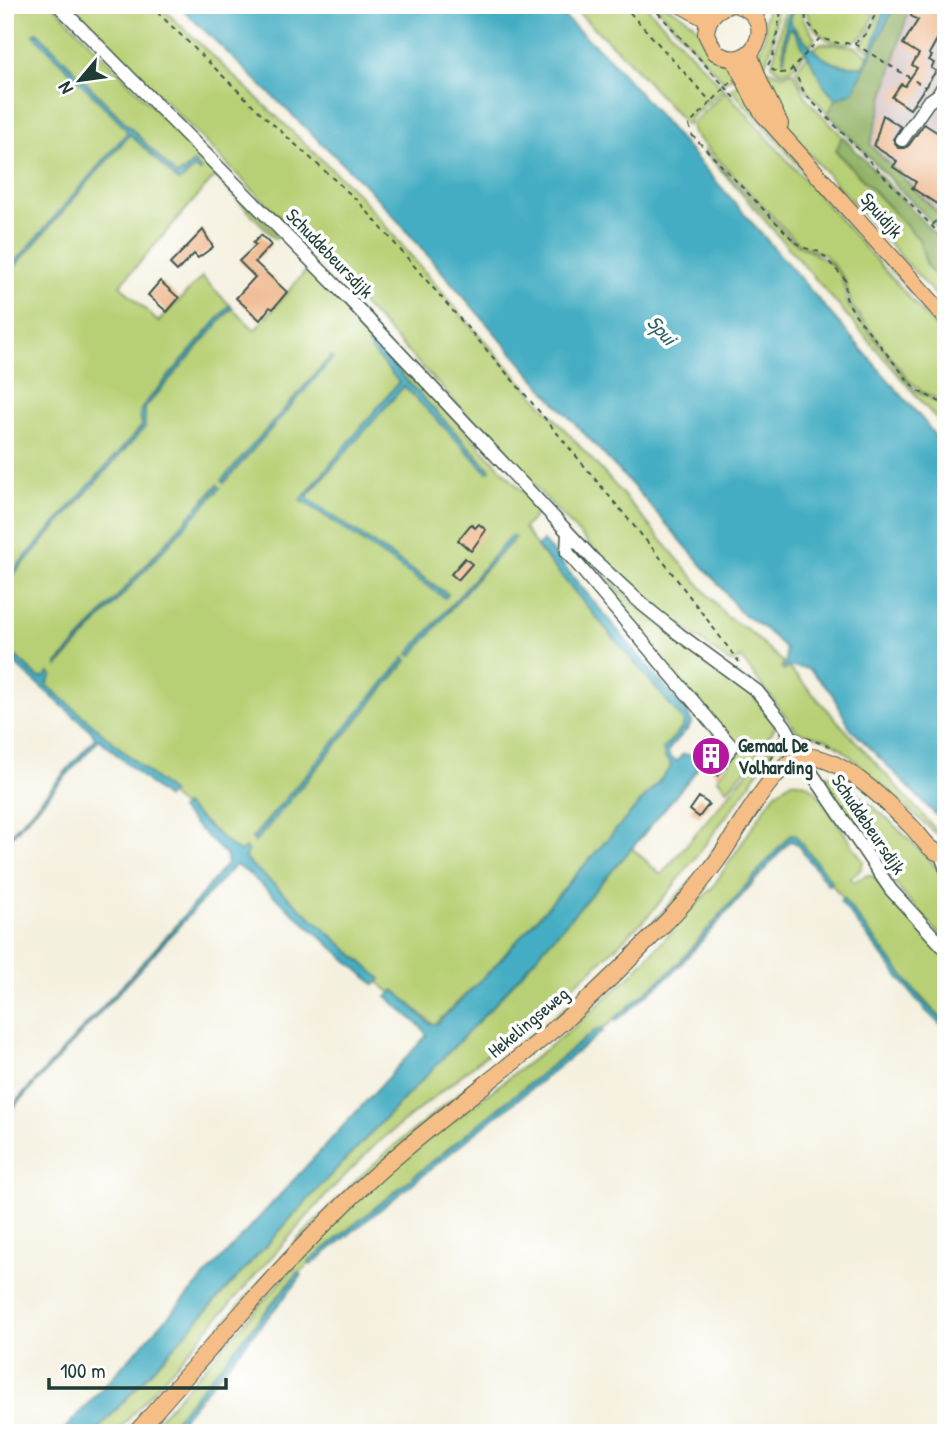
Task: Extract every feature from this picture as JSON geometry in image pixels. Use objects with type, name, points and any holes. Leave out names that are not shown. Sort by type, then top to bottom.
[{"type":"main road","points":[[681,5],[708,20]]},
{"type":"main road","points":[[746,8],[759,26],[760,36],[756,46],[742,56],[721,56],[710,47],[706,34],[708,20],[716,11],[746,8]]},
{"type":"main road","name":"Spuidijk","points":[[742,56],[764,115],[946,318]]},
{"type":"main road","points":[[801,757],[824,760],[852,774],[944,859]]},
{"type":"main road","name":"Hekelingseweg","points":[[136,1433],[340,1208],[404,1149],[568,1018],[653,935],[697,887],[778,771],[801,757]]},
{"type":"street","name":"Schuddebeursdijk","points":[[58,5],[348,298],[568,533],[643,605],[757,691],[785,726],[801,757],[845,826],[891,890],[946,950]]},
{"type":"street","points":[[902,140],[928,103],[942,97],[946,82]]},
{"type":"street","name":"Schuddebeursdijk","points":[[568,533],[567,552],[732,747],[723,758]]},
{"type":"path","points":[[150,5],[263,116],[359,202],[528,398],[663,561],[739,661],[743,680]]},
{"type":"path","points":[[623,5],[712,103]]},
{"type":"path","points":[[651,5],[725,86],[725,90],[689,125],[692,135],[794,241],[820,253],[845,279],[846,298],[854,313],[911,384],[918,391],[946,405]]},
{"type":"path","points":[[782,5],[773,55],[767,66],[779,74],[786,73],[800,62],[820,38]]},
{"type":"path","points":[[804,5],[806,20],[820,38],[838,43],[855,43],[942,97]]},
{"type":"path","points":[[855,43],[867,33],[879,5]]},
{"type":"path","points":[[793,69],[801,87],[810,98],[946,243]]},
{"type":"path","points":[[932,226],[946,204]]},
{"type":"shaded area","points":[[905,5],[946,5],[946,230],[869,145]]},
{"type":"green space","points":[[5,5],[53,5],[279,236],[275,239],[215,176],[120,285],[158,322],[202,277],[230,305],[143,406],[142,426],[5,580],[5,278],[130,134],[178,181],[189,174],[194,162],[177,176],[37,32],[127,133],[5,274]]},
{"type":"green space","points":[[70,5],[159,5],[359,195],[464,318],[613,483],[727,617],[748,630],[784,663],[781,667],[784,671],[789,668],[938,832],[936,834],[842,749],[828,740],[797,731],[741,658],[732,663],[723,658],[652,603],[606,562],[308,246]]},
{"type":"green space","points":[[570,5],[645,5],[724,89],[691,117],[687,126],[627,59]]},
{"type":"green space","points":[[655,5],[667,7],[690,21],[738,75],[724,82]]},
{"type":"green space","points":[[769,5],[779,5],[769,55],[761,67],[758,56],[765,36],[765,17]]},
{"type":"green space","points":[[785,5],[791,5],[784,40],[784,61],[789,28],[794,31],[806,51],[795,65],[782,72],[772,65]]},
{"type":"green space","points":[[793,5],[801,5],[804,20],[815,38],[810,46],[790,23]]},
{"type":"green space","points":[[806,5],[877,5],[865,33],[849,43],[840,43],[831,41],[816,30],[807,14]]},
{"type":"green space","points":[[881,5],[886,5],[877,38],[870,51],[861,45],[875,23]]},
{"type":"green space","points":[[895,5],[910,5],[870,145],[946,221],[946,238],[828,114],[836,99],[853,92]]},
{"type":"green space","points":[[821,43],[854,46],[867,54],[867,60],[863,66],[829,61],[813,49]]},
{"type":"green space","points":[[808,55],[824,85],[836,99],[828,114],[802,85],[796,70]]},
{"type":"green space","points":[[768,70],[782,75],[793,72],[807,99],[842,136],[836,152],[919,239],[927,266],[946,287],[946,307],[796,139],[782,120],[763,72]]},
{"type":"green space","points":[[742,81],[760,116],[946,327],[946,332],[731,89]]},
{"type":"green space","points":[[726,91],[946,339],[946,403],[921,391],[908,379],[851,305],[845,280],[825,255],[802,246],[792,237],[693,133],[691,124]]},
{"type":"green space","points":[[842,136],[941,240],[946,248],[946,287],[927,266],[919,239],[836,151]]},
{"type":"green space","points":[[703,149],[790,239],[826,261],[838,272],[849,307],[914,389],[946,407],[946,430]]},
{"type":"green space","points":[[310,266],[540,510],[524,528],[537,547],[684,721],[683,727],[663,749],[671,764],[670,769],[493,968],[434,1025],[394,990],[391,993],[378,982],[381,979],[246,860],[245,849],[241,852],[233,848],[185,805],[183,807],[169,795],[171,793],[46,685],[51,675],[49,673],[43,679],[38,677],[12,653],[10,655],[5,650],[5,584],[145,427],[144,408],[232,308],[255,330]],"holes":[[[371,342],[490,469],[404,386],[308,495],[308,499],[448,594],[445,598],[304,501],[300,501],[399,382]],[[330,357],[332,358],[224,483],[222,480]],[[217,485],[220,488],[58,666]],[[511,536],[514,539],[474,581],[412,656],[409,654]],[[405,658],[407,661],[255,842],[252,838]]]},
{"type":"green space","points":[[574,549],[674,637],[754,698],[778,723],[752,762],[727,790],[717,778],[739,751],[581,566],[572,551]]},
{"type":"green space","points":[[783,730],[781,738],[743,794],[649,915],[593,969],[376,1144],[328,1193],[116,1433],[95,1433],[326,1180],[493,1006],[632,848],[661,875]]},
{"type":"green space","points":[[784,747],[788,747],[785,756],[774,767],[684,893],[588,992],[300,1241],[128,1433],[124,1433],[298,1239],[353,1183],[394,1146],[566,1007],[634,942],[696,875]]},
{"type":"green space","points":[[827,775],[857,793],[946,878],[946,941],[903,894],[830,793],[825,783]]},
{"type":"green space","points":[[792,782],[800,782],[814,789],[863,861],[861,869],[850,878],[854,882],[867,875],[873,876],[946,958],[946,1023],[904,978],[794,834],[791,834],[674,968],[608,1025],[593,1032],[309,1261],[164,1433],[146,1433],[329,1228],[364,1194],[427,1141],[573,1028],[631,975],[712,888],[769,802],[777,792]]},
{"type":"water","name":"Spui","points":[[178,5],[551,5],[610,59],[923,420],[946,450],[946,817],[941,819],[937,816],[850,728],[832,693],[809,669],[782,667],[786,663],[785,648],[765,629],[739,611],[635,488],[554,401],[390,212]]},
{"type":"water","points":[[791,5],[790,23],[815,51],[830,62],[857,66],[865,65],[886,5],[895,5],[853,92],[836,99],[824,85],[794,31],[789,28],[783,61],[786,24]]},
{"type":"water","points":[[37,32],[177,176],[184,173],[194,162],[201,170],[199,172],[194,168],[178,181],[130,134],[5,278],[5,274],[127,133],[34,35]]},
{"type":"water","points":[[230,305],[232,308],[145,408],[145,427],[5,584],[5,580],[142,426],[140,413],[143,406]]},
{"type":"water","points":[[371,342],[490,470],[487,472],[404,386],[308,495],[308,499],[448,595],[445,598],[300,501],[399,382],[367,345]]},
{"type":"water","points":[[331,356],[333,358],[224,483],[222,480]]},
{"type":"water","points":[[218,485],[220,488],[58,666],[57,664]]},
{"type":"water","points":[[511,536],[515,538],[474,581],[412,656],[409,653]]},
{"type":"water","points":[[543,541],[687,713],[692,722],[668,752],[670,758],[677,761],[683,754],[690,755],[699,763],[696,771],[493,1006],[326,1180],[95,1433],[61,1433],[427,1035],[387,997],[395,990],[429,1023],[437,1024],[493,968],[670,769],[671,764],[665,758],[663,749],[683,727],[684,721],[537,547]]},
{"type":"water","points":[[12,653],[38,677],[43,678],[49,673],[52,675],[47,685],[172,793],[166,798],[99,739],[5,844],[95,738],[91,731],[8,658]]},
{"type":"water","points":[[405,657],[407,660],[255,842],[252,839]]},
{"type":"water","points":[[184,805],[233,848],[241,852],[245,848],[248,851],[246,860],[381,979],[375,985],[248,873],[235,865],[5,1117],[174,928],[227,864],[227,856],[180,810]]},
{"type":"water","points":[[791,834],[794,834],[832,882],[828,885],[796,843],[790,841],[675,971],[616,1021],[615,1018],[674,968]]},
{"type":"water","points":[[843,898],[923,1001],[946,1023],[946,1030],[923,1008],[840,901]]},
{"type":"water","points":[[601,1028],[603,1031],[311,1265],[308,1262],[593,1032]]},
{"type":"water","points":[[299,1272],[302,1275],[295,1285],[170,1433],[164,1433]]},
{"type":"building","points":[[914,5],[946,5],[946,38],[940,34],[929,54],[932,56],[929,60],[934,63],[931,68],[936,71],[910,109],[892,97],[901,84],[905,86],[917,68],[912,65],[919,54],[903,44],[918,20],[911,16]]},
{"type":"building","points":[[883,115],[901,127],[893,139],[898,148],[909,145],[924,124],[946,138],[946,189],[937,204],[912,188],[916,182],[893,167],[897,161],[874,146]]},
{"type":"building","points":[[203,230],[213,247],[198,258],[194,254],[177,271],[170,264]]},
{"type":"building","points":[[261,235],[271,245],[255,262],[287,292],[260,320],[236,298],[255,277],[239,261],[256,245],[253,243]]},
{"type":"building","points":[[160,281],[179,298],[167,312],[148,295]]},
{"type":"building","points":[[471,524],[475,528],[479,524],[486,530],[471,551],[458,540]]},
{"type":"building","points":[[465,558],[472,564],[458,580],[451,574]]},
{"type":"building","points":[[707,738],[719,749],[712,761],[699,747]]},
{"type":"building","points":[[716,763],[726,767],[718,776],[711,769]]},
{"type":"building","points":[[699,797],[709,804],[699,817],[690,810]]},
{"type":"place","name":"Gemaal De Volharding","points":[[711,756]]}]
